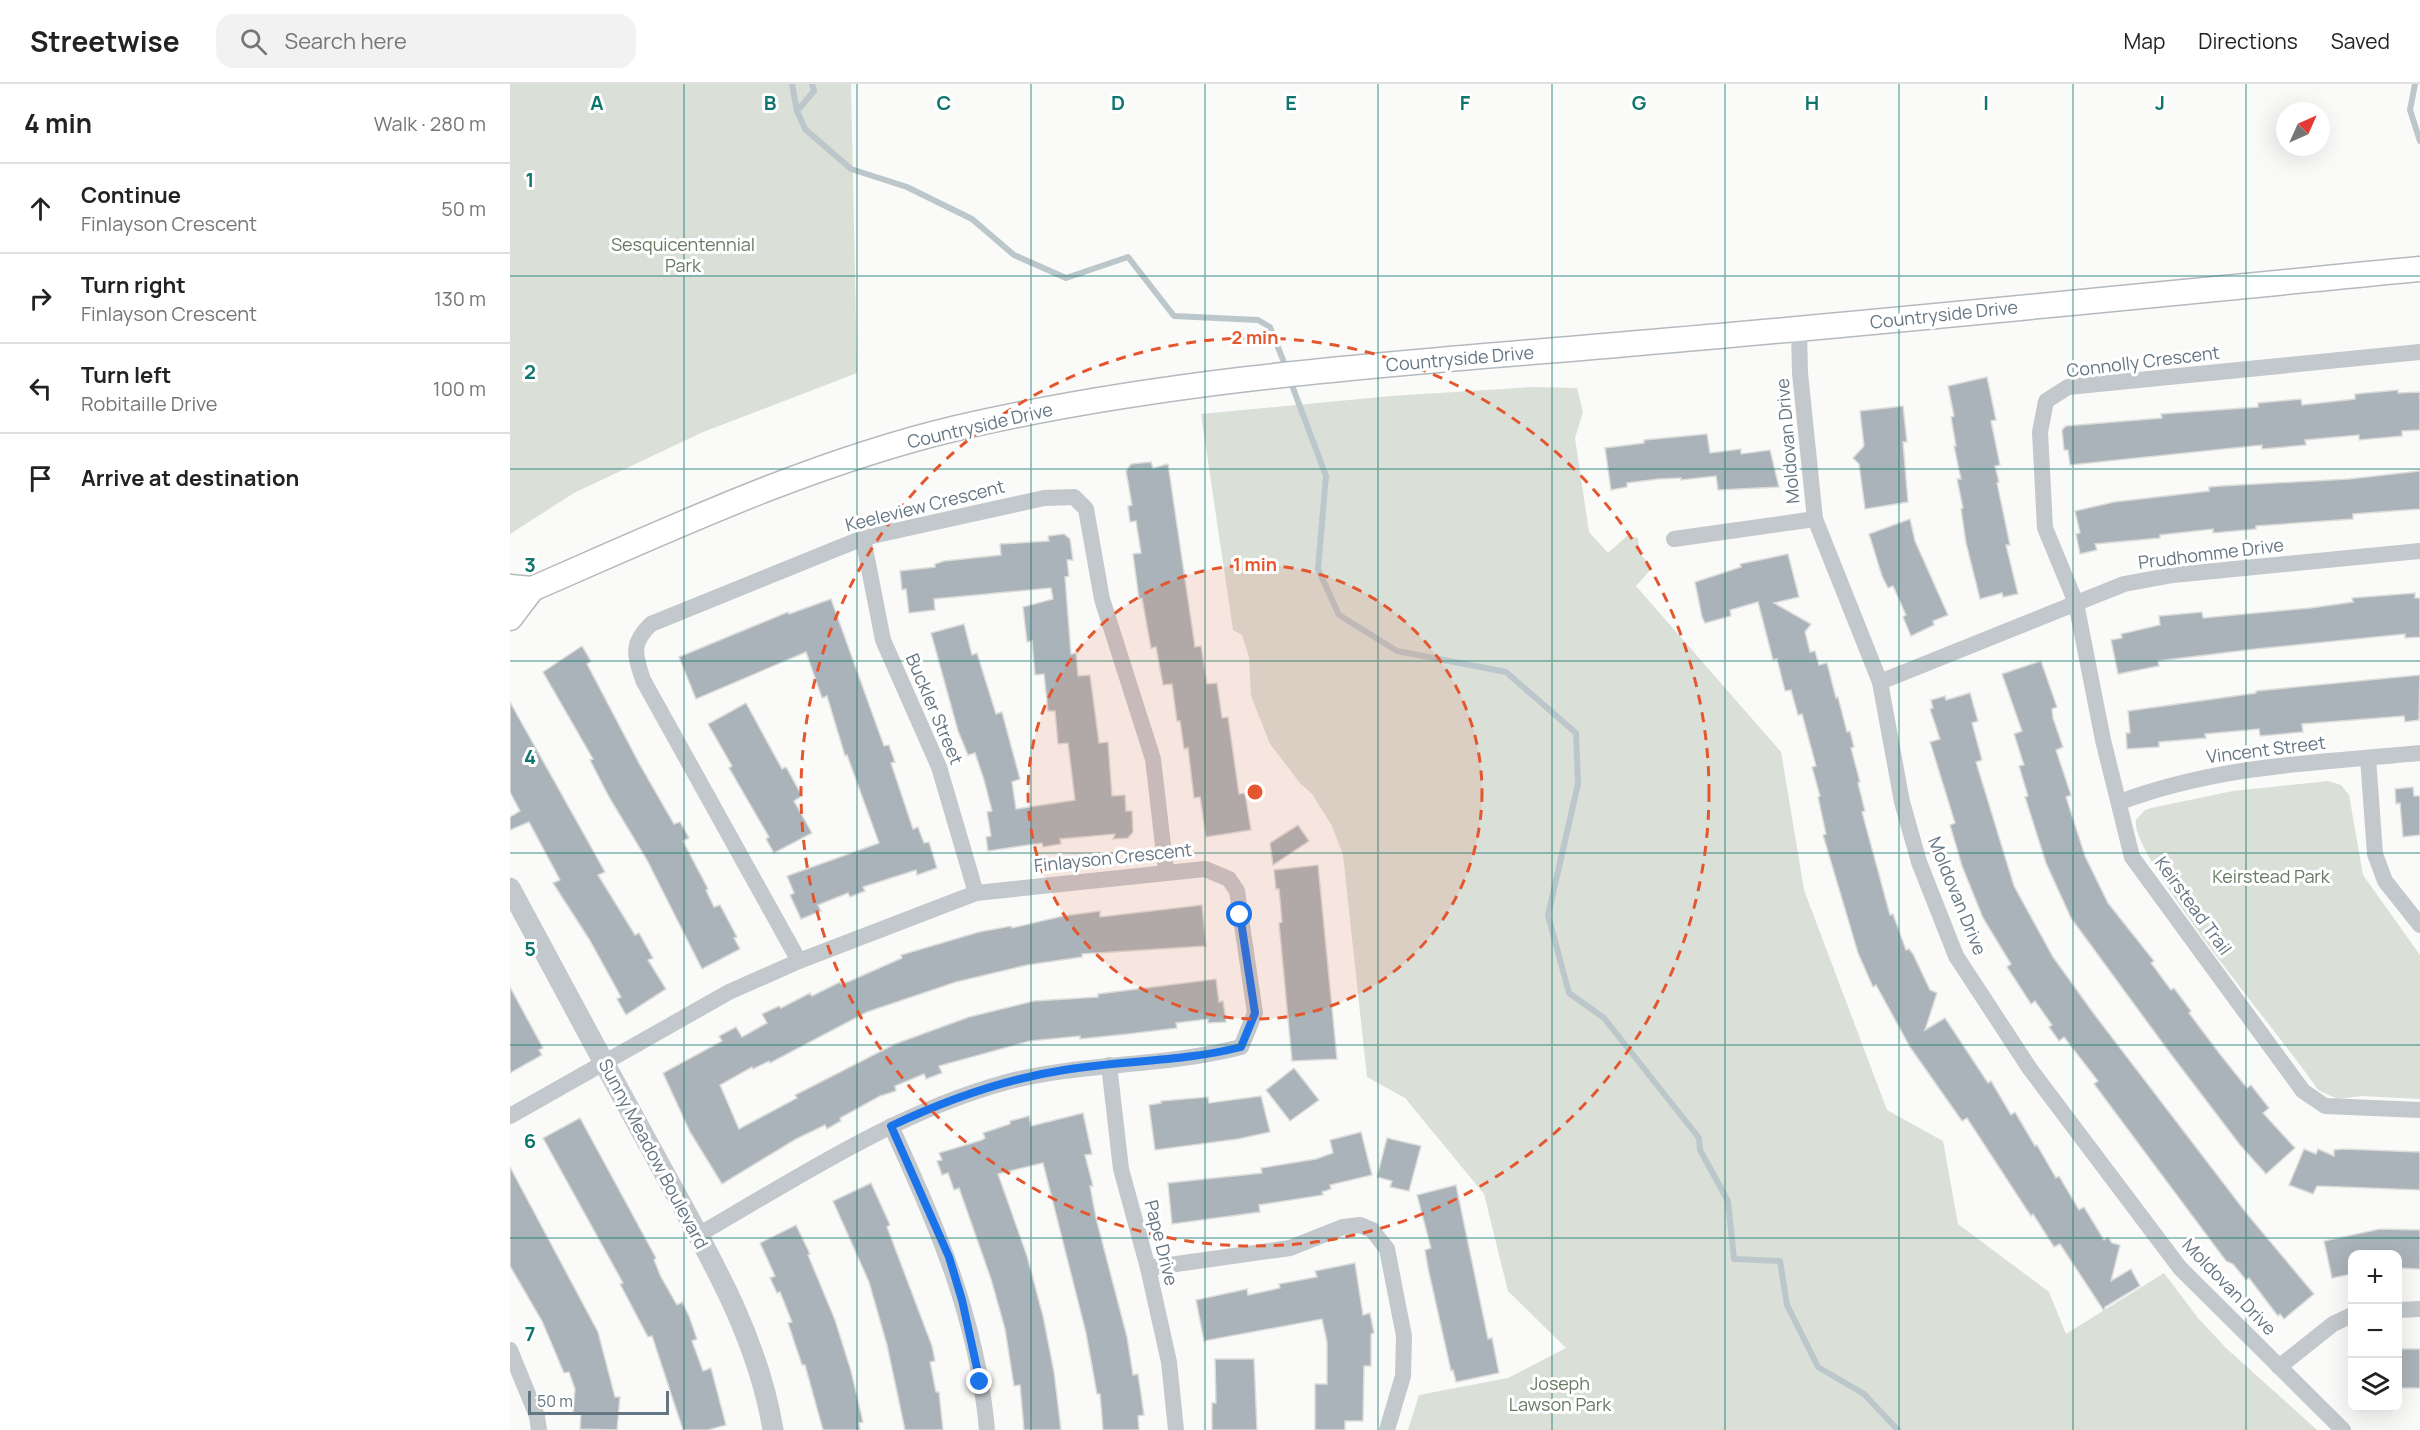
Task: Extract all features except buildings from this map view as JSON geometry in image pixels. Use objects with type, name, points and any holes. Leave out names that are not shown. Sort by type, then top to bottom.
[{"type":"main road","name":"Countryside Drive","points":[[510,618],[521,588],[797,478],[953,429],[1120,396],[1221,382],[1349,369],[1799,330],[2420,269]]},
{"type":"street","name":"Moldovan Drive","points":[[1799,330],[1800,373],[1815,519],[1880,682],[1902,802],[1918,862],[1956,956],[2030,1069],[2180,1268],[2343,1430]]},
{"type":"street","name":"Connolly Crescent","points":[[2076,603],[2045,528],[2040,432],[2046,401],[2068,387],[2420,352]]},
{"type":"street","name":"Keeleview Crescent","points":[[799,960],[643,680],[635,651],[640,634],[651,624],[863,538],[1044,498],[1074,497],[1086,509],[1102,599],[1152,759],[1166,871]]},
{"type":"street","points":[[1674,539],[1815,519]]},
{"type":"street","name":"Buckler Street","points":[[863,538],[883,640],[939,767],[976,893]]},
{"type":"street","name":"Prudhomme Drive","points":[[1880,682],[2124,584],[2174,575],[2420,551]]},
{"type":"street","name":"Keirstead Trail","points":[[2076,603],[2103,740],[2132,856],[2303,1091],[2325,1106],[2420,1110]]},
{"type":"street","name":"Vincent Street","points":[[2120,802],[2164,785],[2234,770],[2420,753]]},
{"type":"street","points":[[2368,758],[2375,854],[2385,881],[2420,925]]},
{"type":"street","name":"Finlayson Crescent","points":[[510,1116],[729,992],[799,960],[976,893],[1205,868],[1229,879],[1237,891],[1255,1013],[1241,1047],[1209,1055],[1065,1070],[1006,1083],[948,1101],[891,1126],[698,1235]]},
{"type":"street","name":"Sunny Meadow Boulevard","points":[[510,888],[698,1235],[748,1339],[764,1388],[773,1430]]},
{"type":"street","name":"Pape Drive","points":[[1109,1065],[1122,1169],[1148,1268],[1168,1362],[1176,1430]]},
{"type":"street","points":[[891,1126],[949,1257],[973,1343],[987,1430]]},
{"type":"street","points":[[1148,1268],[1290,1248],[1343,1227],[1360,1225],[1372,1230],[1387,1249],[1404,1336],[1403,1376],[1387,1430]]},
{"type":"street","points":[[2402,1310],[2420,1309]]},
{"type":"street","points":[[2279,1367],[2333,1324],[2348,1317]]},
{"type":"street","points":[[510,1350],[537,1416],[538,1430]]},
{"type":"green space","name":"Sesquicentennial Park","points":[[510,84],[851,84],[857,373],[703,432],[574,493],[510,534]]},
{"type":"green space","name":"Joseph Lawson Park","points":[[1533,387],[1577,388],[1583,412],[1575,438],[1589,532],[1608,553],[1627,536],[1638,538],[1639,552],[1652,568],[1636,586],[1781,752],[1804,890],[1887,1110],[1943,1141],[1958,1224],[2049,1292],[2066,1334],[2164,1273],[2198,1318],[2226,1348],[2317,1430],[1408,1430],[1419,1395],[1508,1378],[1566,1348],[1508,1291],[1484,1194],[1405,1098],[1367,1077],[1343,855],[1332,826],[1312,794],[1300,783],[1270,744],[1251,696],[1249,657],[1242,635],[1233,630],[1201,414],[1391,396]]},
{"type":"green space","name":"Keirstead Park","points":[[2328,781],[2341,785],[2349,795],[2363,875],[2420,955],[2420,1099],[2362,1096],[2338,1099],[2318,1090],[2183,910],[2158,872],[2141,840],[2136,820],[2145,810],[2151,808],[2233,791]]},
{"type":"waterway","points":[[792,84],[797,111],[805,129],[851,169],[907,187],[972,219],[1014,255],[1066,278],[1128,257],[1174,316],[1258,320],[1270,327],[1287,370]]},
{"type":"waterway","points":[[797,111],[814,91],[812,84]]},
{"type":"waterway","points":[[2415,84],[2410,110],[2420,141]]},
{"type":"waterway","points":[[1290,380],[1326,476],[1318,569],[1339,615],[1397,651],[1506,672],[1576,733],[1578,784],[1548,915],[1569,993],[1604,1018],[1699,1138],[1700,1150],[1728,1201],[1734,1259],[1780,1261],[1787,1305],[1818,1367],[1864,1394],[1898,1430]]},
{"type":"route","points":[[980,1382],[973,1343],[949,1257],[933,1215],[891,1126],[948,1101],[1032,1076],[1065,1070],[1209,1055],[1241,1047],[1255,1013],[1240,915]]}]
